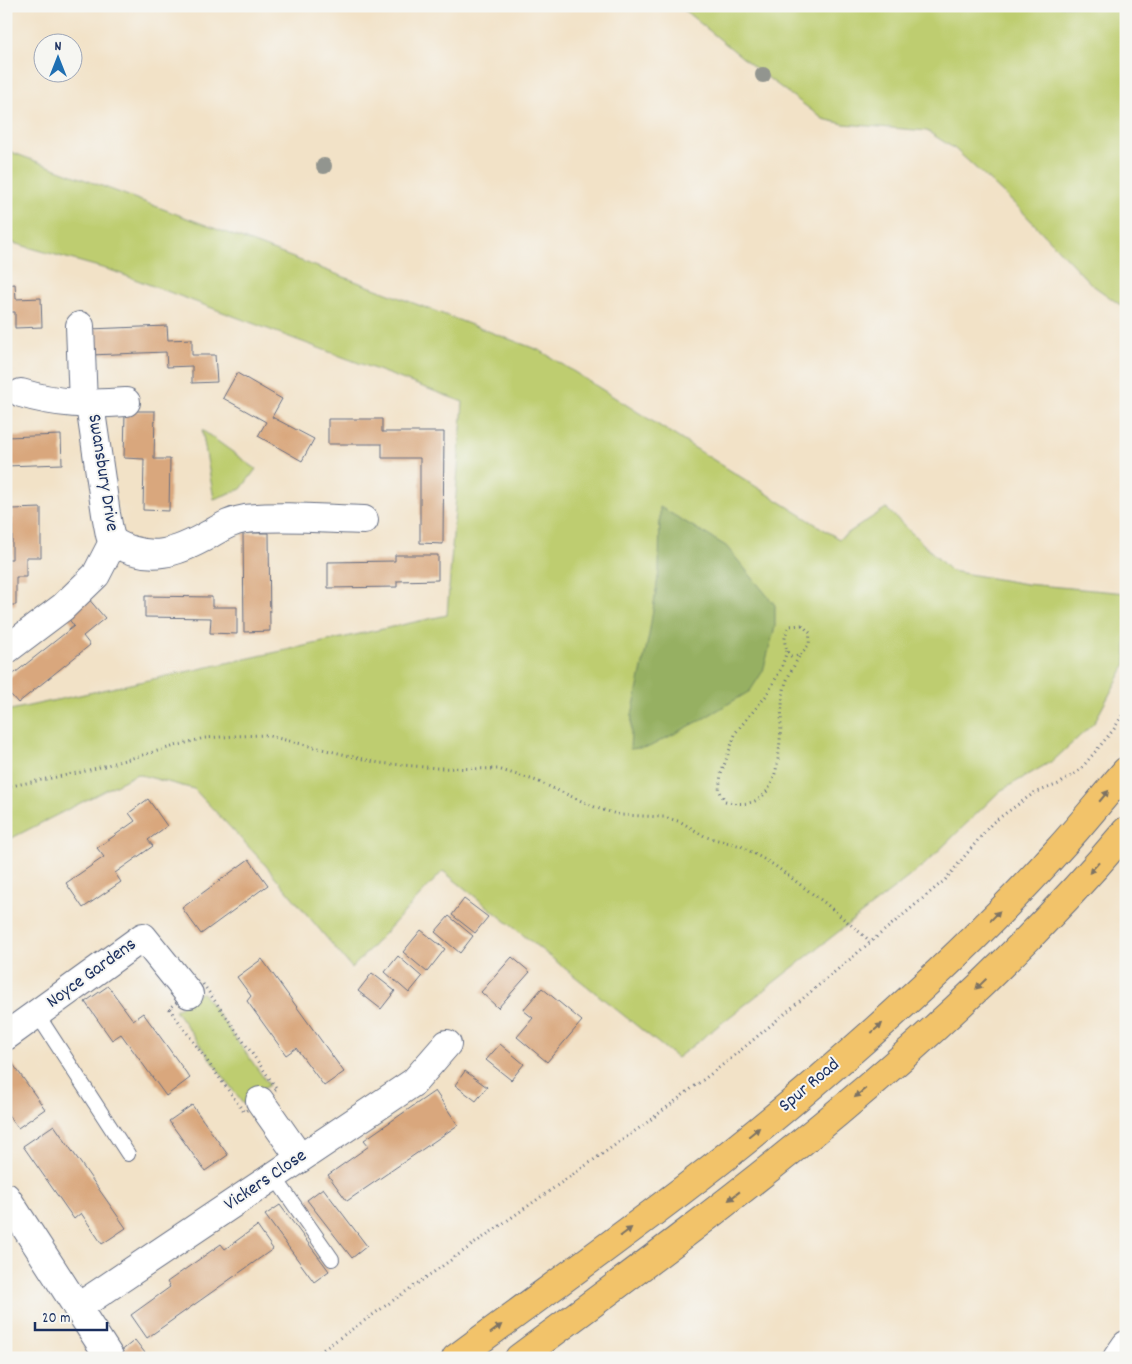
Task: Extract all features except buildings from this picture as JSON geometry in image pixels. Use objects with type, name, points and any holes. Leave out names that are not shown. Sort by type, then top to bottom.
[{"type":"highway","name":"Spur Road","points":[[456,1358],[702,1173],[814,1084],[906,1003],[981,930],[1058,850],[1126,771]]},
{"type":"highway","name":"Spur Road","points":[[519,1358],[669,1247],[790,1151],[901,1058],[1029,937],[1126,831]]},
{"type":"street","name":"Swansbury Drive","points":[[80,326],[87,404],[106,514],[110,534],[114,542],[137,552],[166,554],[186,547],[231,522],[269,518],[364,520]]},
{"type":"street","points":[[21,393],[49,402],[87,404],[126,402]]},
{"type":"street","name":"Swansbury Drive","points":[[6,650],[63,607],[96,575],[114,542]]},
{"type":"street","name":"Noyce Gardens","points":[[6,1036],[143,937],[188,994]]},
{"type":"street","name":"Vickers Close","points":[[77,1308],[414,1082],[447,1044]]},
{"type":"street","points":[[260,1101],[300,1158]]},
{"type":"street","points":[[8,1205],[110,1358]]},
{"type":"street","points":[[1117,1358],[1126,1345]]},
{"type":"lane","points":[[37,1014],[128,1154]]},
{"type":"lane","points":[[274,1176],[332,1259]]},
{"type":"path","points":[[787,651],[781,669],[766,696],[736,732],[720,774],[719,790],[725,800],[740,805],[756,801],[771,785],[780,757],[784,689],[800,655],[809,645],[810,633],[802,625],[789,626],[783,639],[787,651],[791,656],[800,655]]},
{"type":"path","points":[[311,1358],[645,1124],[729,1060],[945,880],[992,824],[1034,793],[1059,784],[1080,770],[1114,728],[1126,709]]},
{"type":"path","points":[[6,787],[91,770],[204,738],[236,736],[265,735],[379,763],[437,768],[498,769],[538,781],[597,808],[620,816],[664,818],[681,822],[706,837],[741,846],[774,864],[870,941]]},
{"type":"path","points":[[202,984],[277,1089],[260,1101],[244,1112],[169,1008],[202,984]]},
{"type":"green space","points":[[679,6],[1126,6],[1126,309],[1091,284],[1019,208],[955,149],[927,131],[844,124],[823,119],[759,71]]},
{"type":"green space","points":[[6,150],[541,351],[839,539],[886,508],[951,571],[1026,584],[1126,593],[1126,664],[1094,723],[1054,760],[1000,791],[924,865],[677,1058],[443,871],[352,968],[261,860],[194,789],[137,774],[6,841],[6,711],[447,615],[463,402],[113,271],[6,241]]},
{"type":"green space","points":[[202,430],[256,469],[241,489],[214,499]]},
{"type":"green space","points":[[660,507],[726,546],[775,605],[775,627],[763,671],[750,691],[701,720],[649,747],[630,749],[632,715],[649,635],[659,571]]},
{"type":"green space","points":[[202,992],[269,1085],[243,1104],[175,1010]]}]
